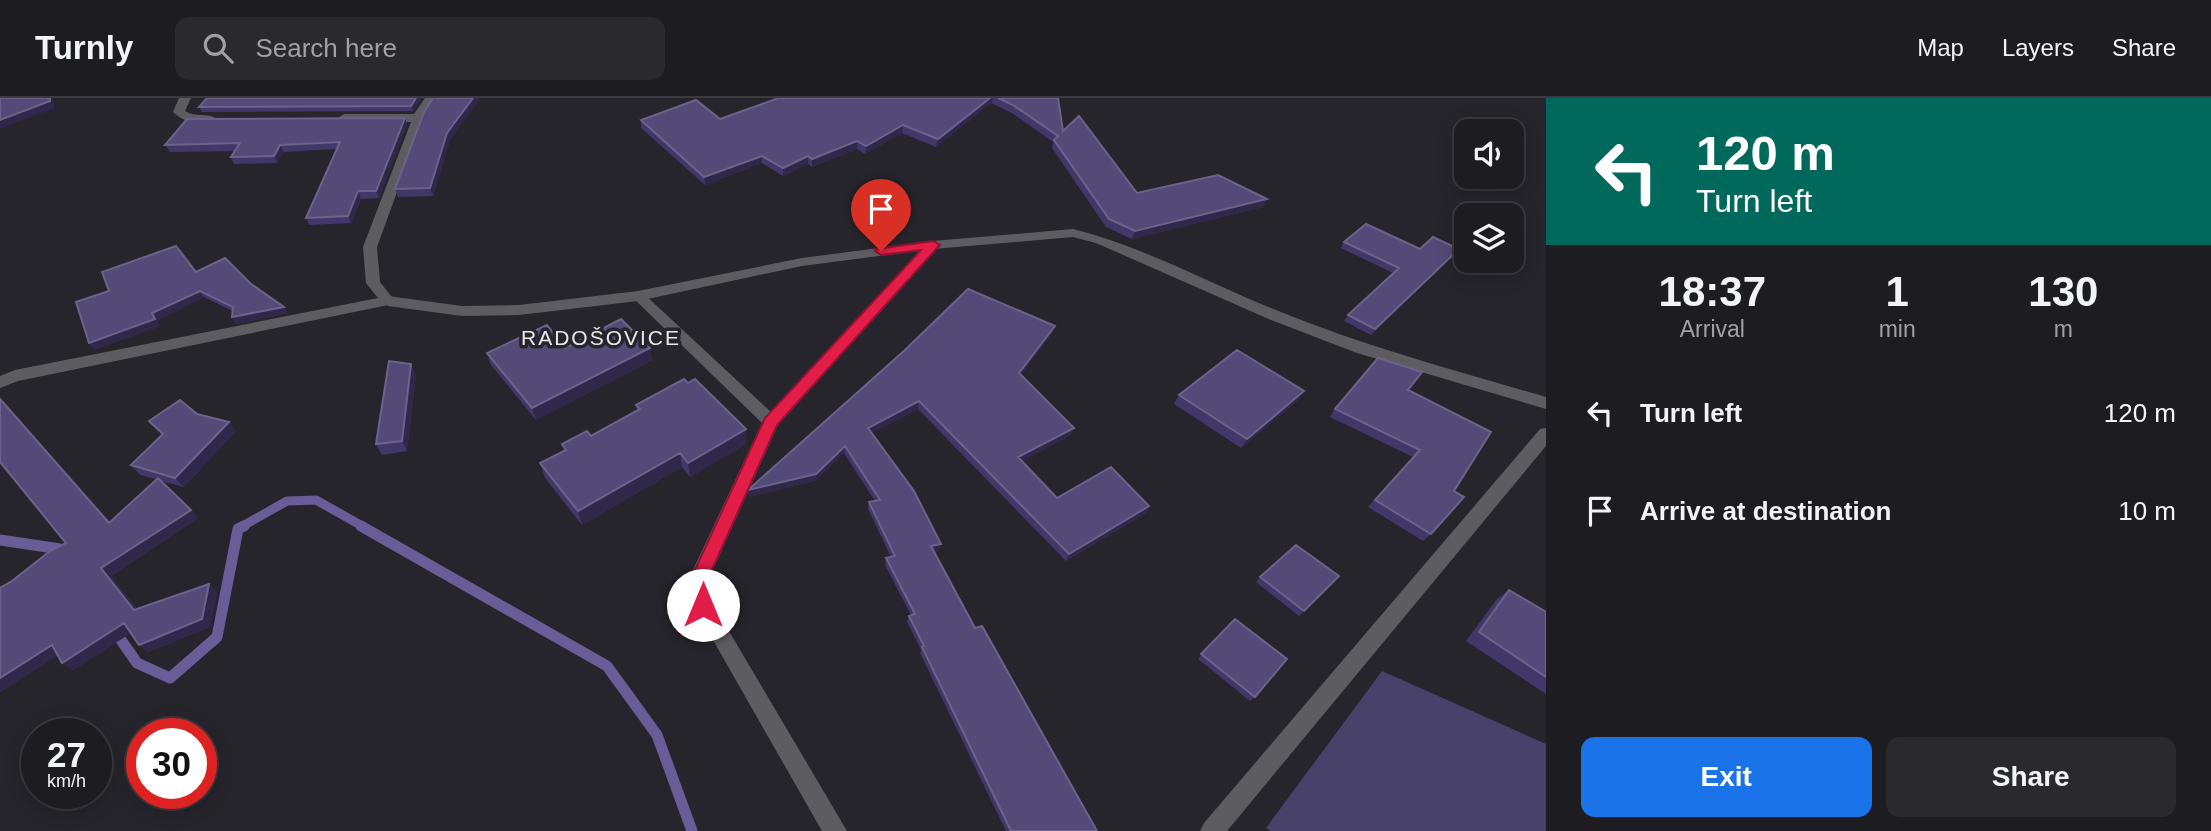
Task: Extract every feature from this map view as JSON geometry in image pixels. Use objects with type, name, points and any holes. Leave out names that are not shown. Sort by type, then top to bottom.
[{"type":"street","points":[[185,98],[179,112],[189,119],[228,119]]},
{"type":"street","points":[[388,301],[373,283],[370,247],[418,118],[431,98]]},
{"type":"street","points":[[333,118],[418,118]]},
{"type":"street","points":[[0,382],[15,376],[388,301],[461,311],[638,296],[802,262],[933,245],[1073,233],[1101,240],[1276,316],[1363,349],[1546,403]]},
{"type":"street","points":[[835,831],[703,605],[702,572],[771,422],[933,245]]},
{"type":"street","points":[[638,296],[771,422]]},
{"type":"street","points":[[1212,831],[1546,434]]},
{"type":"shaded area","points":[[1382,671],[1546,744],[1546,831],[1270,831],[1266,828]]},
{"type":"building","points":[[0,98],[50,98],[50,101],[0,120]]},
{"type":"building","points":[[207,98],[416,98],[411,106],[199,107]]},
{"type":"building","points":[[433,98],[473,98],[447,133],[430,188],[395,189],[424,112]]},
{"type":"building","points":[[779,98],[990,98],[938,139],[903,125],[866,146],[857,141],[812,159],[808,156],[783,168],[762,156],[704,177],[641,120],[696,100],[720,119]]},
{"type":"building","points":[[998,98],[1058,98],[1063,131],[1079,116],[1137,193],[1218,175],[1267,199],[1135,231],[1109,219],[1054,140],[1058,136],[1013,105]]},
{"type":"building","points":[[405,118],[376,191],[358,191],[348,216],[306,218],[340,142],[280,145],[274,156],[231,157],[240,143],[165,145],[187,119]]},
{"type":"building","points":[[1366,224],[1420,249],[1433,237],[1454,247],[1454,254],[1375,329],[1348,315],[1399,268],[1344,242]]},
{"type":"building","points":[[176,246],[196,272],[225,258],[251,284],[284,307],[232,317],[233,307],[200,291],[152,313],[155,319],[89,343],[76,302],[109,291],[102,272]]},
{"type":"building","points":[[968,289],[1055,326],[1019,373],[1074,428],[1018,457],[1057,498],[1111,467],[1149,506],[1069,554],[919,401],[868,428],[914,491],[941,544],[931,546],[975,628],[982,626],[1097,831],[1011,831],[922,647],[924,646],[909,616],[915,614],[886,558],[895,556],[869,502],[880,500],[845,446],[816,474],[748,490],[905,350]]},
{"type":"building","points":[[621,319],[650,348],[532,408],[487,353],[547,325],[565,348]]},
{"type":"building","points":[[1237,350],[1304,391],[1247,439],[1179,395]]},
{"type":"building","points":[[1378,358],[1422,372],[1408,390],[1491,432],[1454,491],[1464,497],[1431,534],[1375,500],[1420,450],[1335,409]]},
{"type":"building","points":[[389,361],[411,364],[402,441],[376,444]]},
{"type":"building","points":[[684,379],[688,383],[695,379],[746,429],[688,463],[680,453],[578,511],[540,463],[566,450],[562,444],[587,431],[591,436],[640,409],[636,405]]},
{"type":"building","points":[[0,399],[109,523],[158,478],[191,510],[101,568],[134,610],[209,584],[202,619],[139,645],[124,623],[62,663],[52,645],[0,678],[0,588],[50,551],[66,543],[0,462]]},
{"type":"building","points":[[180,400],[197,414],[229,422],[175,478],[131,465],[163,434],[149,421]]},
{"type":"building","points":[[1296,545],[1339,576],[1304,611],[1260,577]]},
{"type":"building","points":[[1509,590],[1546,612],[1546,677],[1479,632]]},
{"type":"building","points":[[1235,619],[1287,659],[1255,697],[1201,654]]},
{"type":"waterway","points":[[241,527],[287,501],[316,500],[364,527]]},
{"type":"waterway","points":[[114,630],[137,663],[170,678],[217,637],[238,529],[244,526]]},
{"type":"waterway","points":[[361,526],[607,666],[657,735],[692,831]]},
{"type":"waterway","points":[[0,540],[60,549],[63,554]]},
{"type":"district","name":"RADOŠOVICE","points":[[601,338]]},
{"type":"route","points":[[703,605],[702,572],[771,422],[933,245],[881,251]]}]
